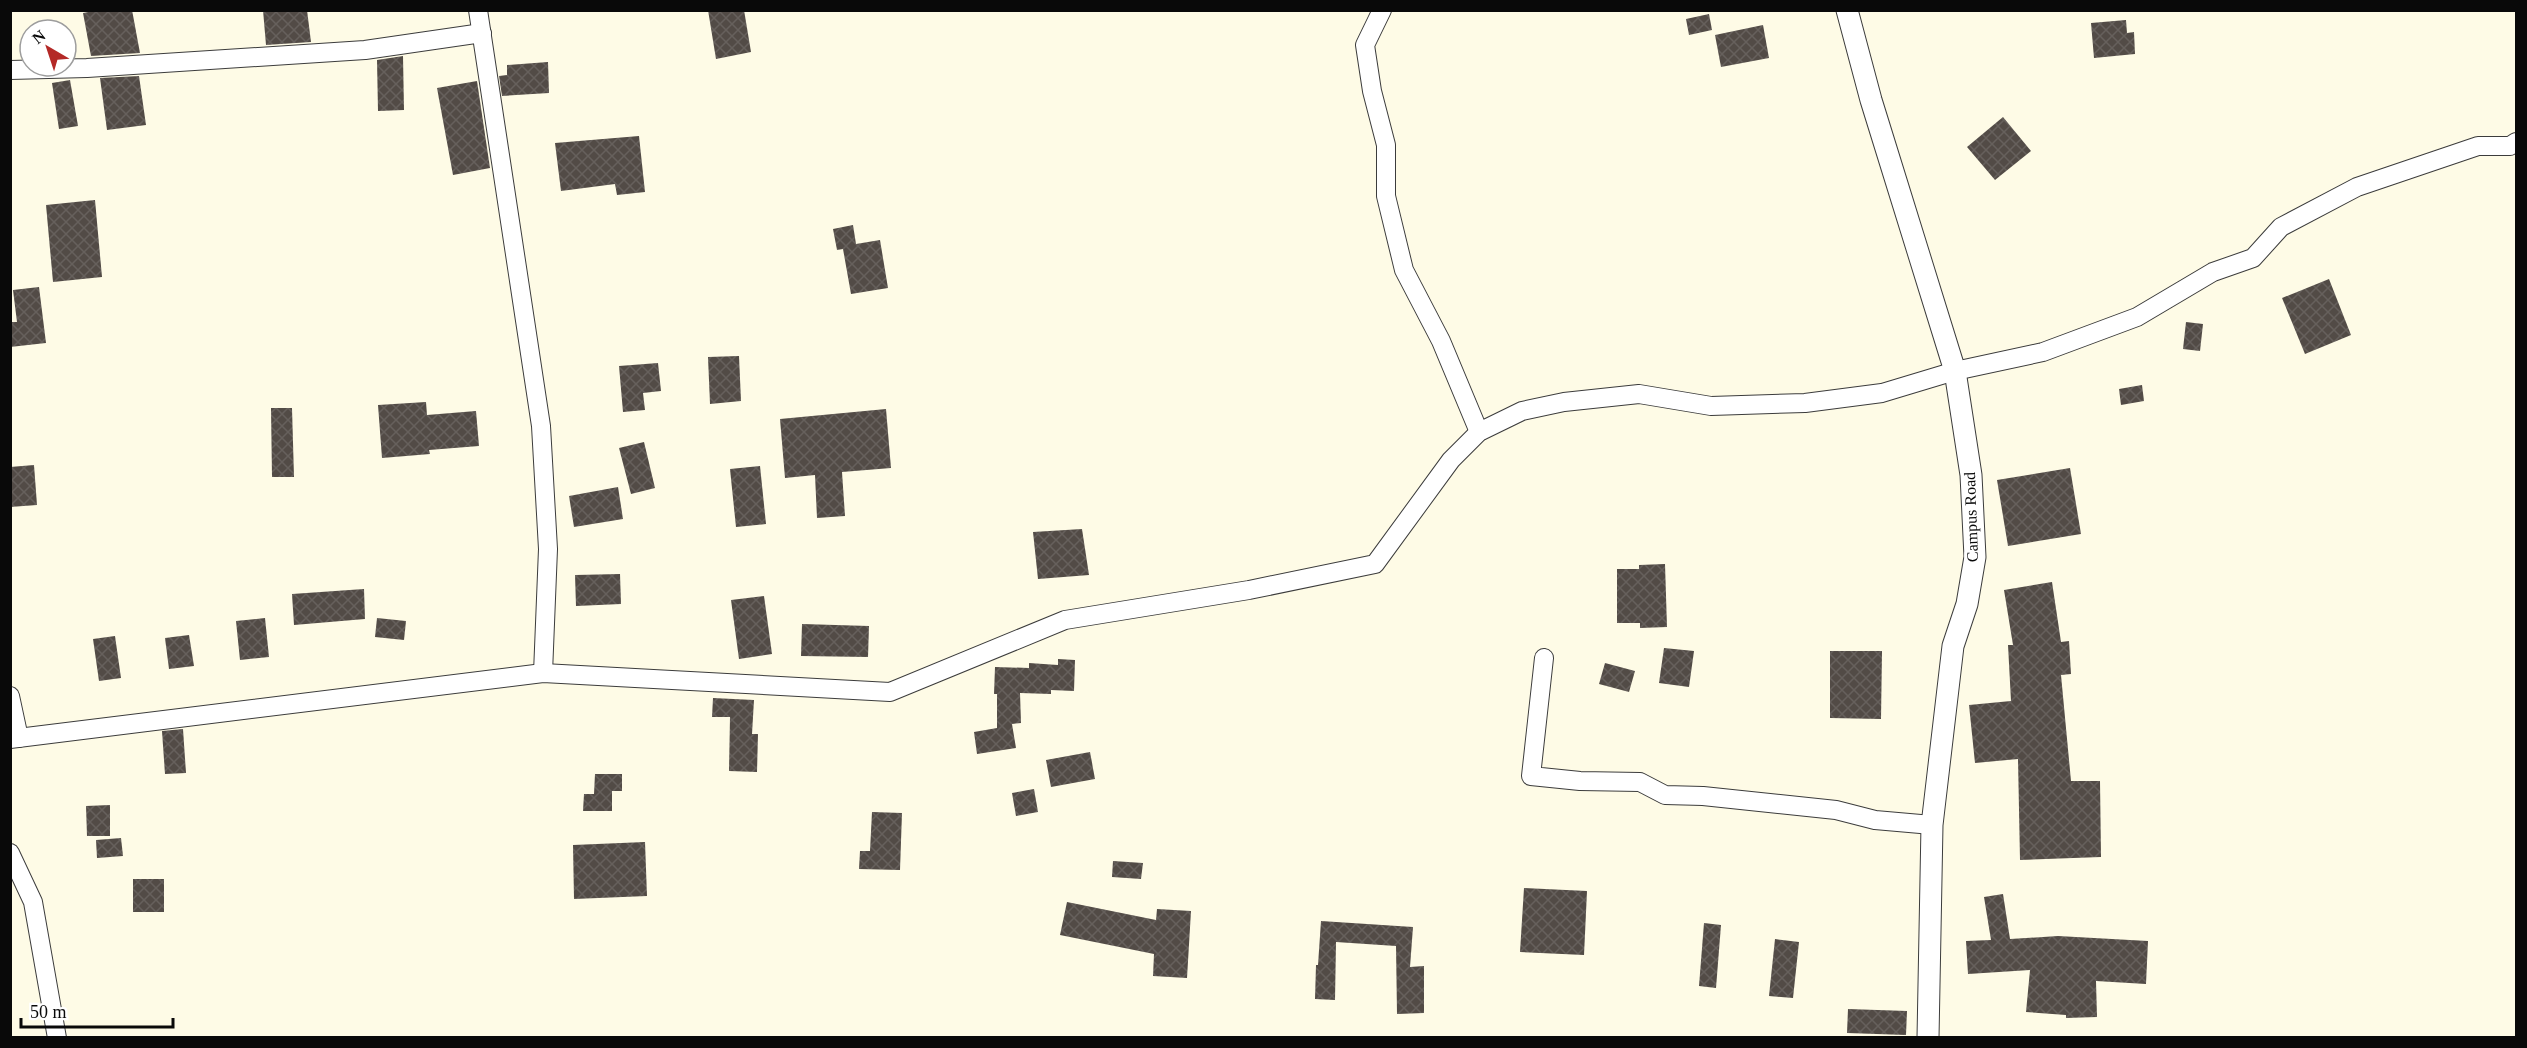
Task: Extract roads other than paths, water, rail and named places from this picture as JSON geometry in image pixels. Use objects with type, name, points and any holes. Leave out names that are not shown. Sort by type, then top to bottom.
[{"type":"street","points":[[478,10],[541,426],[548,549],[543,673]]},
{"type":"street","points":[[1382,10],[1365,45],[1372,91],[1386,145],[1386,196],[1404,270],[1441,341],[1479,432]]},
{"type":"street","name":"Campus Road","points":[[1847,10],[1871,100],[1955,371],[1971,475],[1976,557],[1967,604],[1953,646],[1932,825],[1928,1038]]},
{"type":"street","points":[[10,70],[87,68],[365,50],[482,33]]},
{"type":"street","points":[[10,696],[15,738],[543,673],[890,692],[1065,620],[1249,590],[1375,564],[1451,460],[1479,432],[1522,411],[1564,402],[1639,394],[1711,406],[1805,403],[1882,393],[1955,371],[2043,352],[2137,317],[2213,272],[2253,258],[2281,227],[2357,187],[2478,146],[2510,146],[2517,142]]},
{"type":"street","points":[[1544,658],[1531,776],[1580,781],[1640,782],[1665,795],[1703,796],[1836,810],[1875,820],[1932,825]]},
{"type":"street","points":[[10,853],[33,902],[57,1038]]}]
